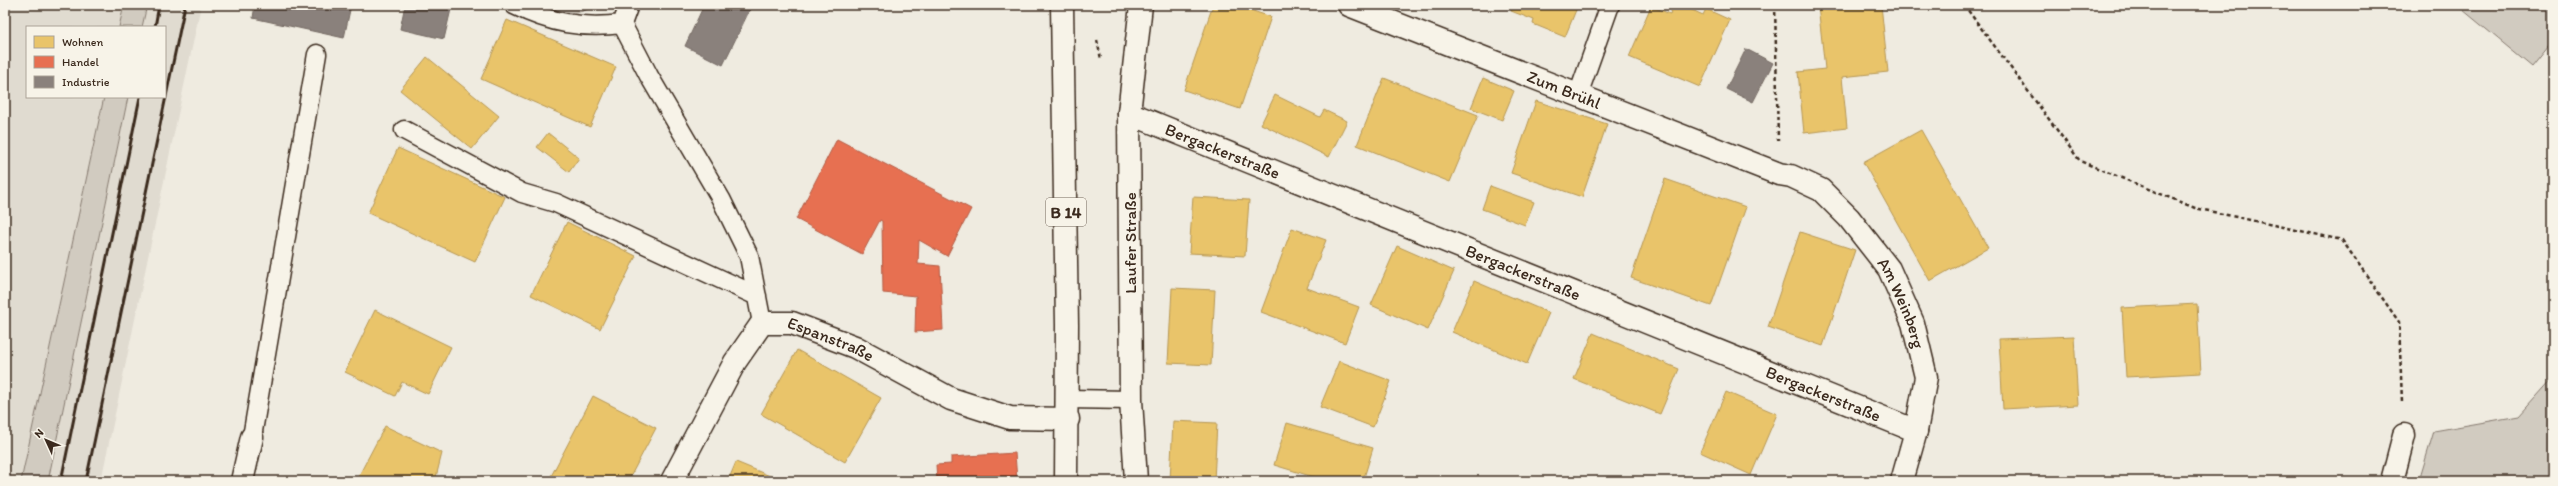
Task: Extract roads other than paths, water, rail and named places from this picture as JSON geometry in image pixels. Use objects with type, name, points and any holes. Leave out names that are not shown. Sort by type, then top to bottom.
[{"type":"street","name":"B 14","points":[[1062,5],[1067,409],[1066,481]]},
{"type":"street","name":"Laufer Straße","points":[[1136,481],[1131,400],[1130,113],[1141,5]]},
{"type":"street","name":"Zum Brühl","points":[[1349,5],[1779,174]]},
{"type":"street","name":"Bergackerstraße","points":[[1130,113],[1916,431]]},
{"type":"street","name":"Am Weinberg","points":[[1779,174],[1791,176],[1821,190],[1849,218],[1889,269],[1913,323],[1926,377],[1916,431],[1902,481]]},
{"type":"street","name":"Espanstraße","points":[[672,481],[735,362],[762,323],[792,323],[854,347],[951,399],[1010,418],[1067,409]]},
{"type":"street","points":[[2392,481],[2404,435]]},
{"type":"street","points":[[242,481],[252,437]]},
{"type":"lane","points":[[514,5],[554,22],[598,27],[622,24]]},
{"type":"lane","points":[[622,24],[630,5]]},
{"type":"lane","points":[[1578,95],[1610,5]]},
{"type":"lane","points":[[622,24],[649,76],[724,206],[749,256],[762,323]]},
{"type":"lane","points":[[252,437],[317,54]]},
{"type":"lane","points":[[404,130],[522,193],[556,203],[757,296]]},
{"type":"lane","points":[[1067,409],[1131,400]]},
{"type":"railway","points":[[155,26],[159,5]]},
{"type":"railway","points":[[166,96],[185,5]]},
{"type":"railway","points":[[61,481],[140,98]]},
{"type":"railway","points":[[86,481],[166,98]]}]
